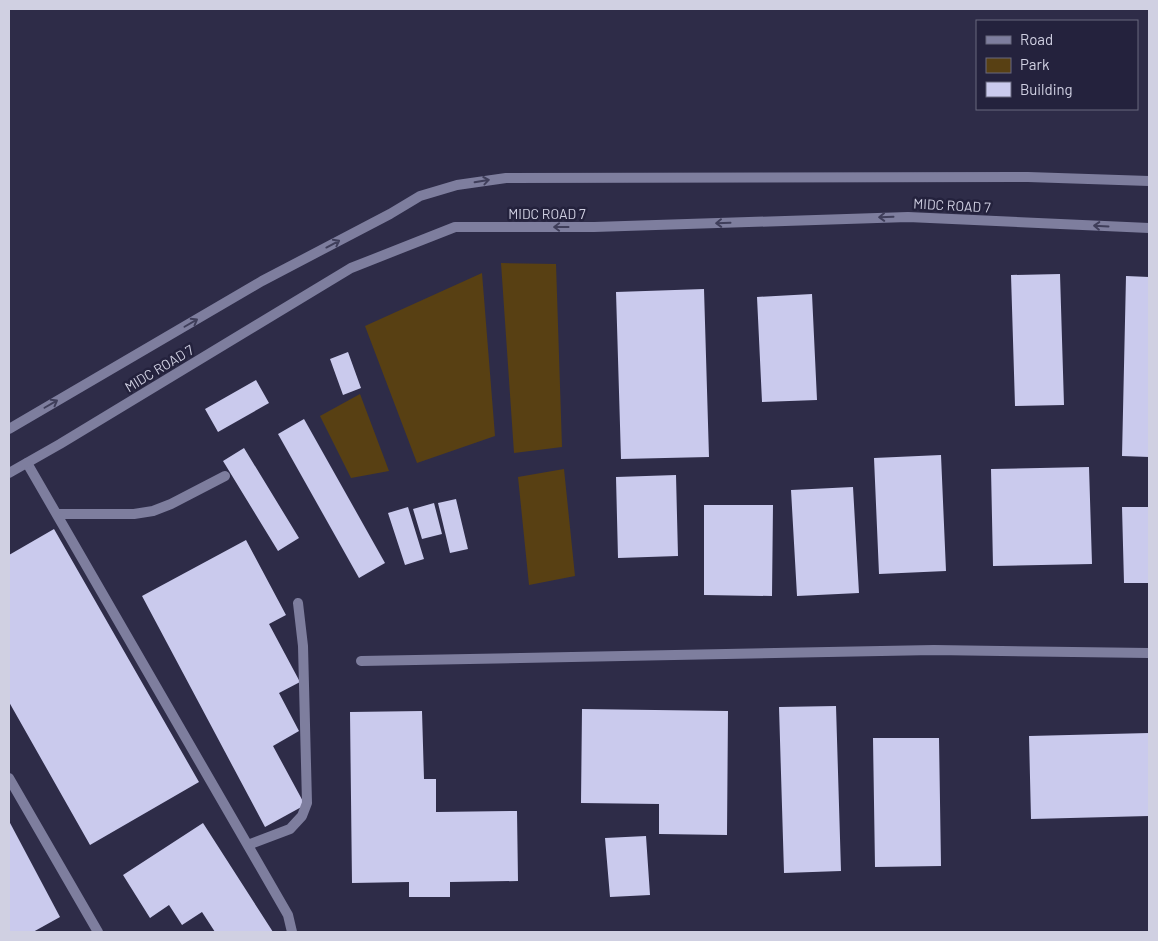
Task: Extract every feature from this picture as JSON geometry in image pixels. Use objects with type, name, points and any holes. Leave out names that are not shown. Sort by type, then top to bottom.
[{"type":"street","name":"MIDC ROAD 7","points":[[9,429],[262,281],[390,214],[420,196],[456,185],[506,178],[1028,177],[1149,181]]},
{"type":"street","name":"MIDC ROAD 7","points":[[9,473],[351,268],[455,228],[594,227],[908,217],[1149,228]]},
{"type":"street","points":[[27,463],[248,844],[288,915],[292,932]]},
{"type":"street","points":[[57,514],[134,514],[153,511],[171,504],[224,476]]},
{"type":"street","points":[[248,844],[290,829],[302,816],[307,803],[303,646],[298,603]]},
{"type":"street","points":[[361,661],[934,650],[1149,653]]},
{"type":"street","points":[[9,778],[98,932]]},
{"type":"green space","points":[[501,263],[556,264],[562,447],[514,453]]},
{"type":"green space","points":[[482,273],[495,436],[417,463],[365,326]]},
{"type":"green space","points":[[360,394],[389,471],[351,478],[320,416]]},
{"type":"green space","points":[[564,469],[575,576],[529,585],[518,477]]},
{"type":"building","points":[[1060,274],[1064,405],[1015,406],[1011,275]]},
{"type":"building","points":[[1126,276],[1149,277],[1149,457],[1122,456]]},
{"type":"building","points":[[704,289],[709,457],[621,459],[616,292]]},
{"type":"building","points":[[812,294],[817,400],[762,402],[757,297]]},
{"type":"building","points":[[348,352],[361,388],[343,395],[330,359]]},
{"type":"building","points":[[256,380],[269,403],[218,432],[205,409]]},
{"type":"building","points":[[304,419],[385,563],[359,578],[278,434]]},
{"type":"building","points":[[244,448],[299,538],[278,551],[223,461]]},
{"type":"building","points":[[941,455],[946,571],[879,574],[874,458]]},
{"type":"building","points":[[1089,467],[1092,564],[993,566],[991,469]]},
{"type":"building","points":[[676,475],[678,556],[618,558],[616,477]]},
{"type":"building","points":[[853,487],[859,593],[797,596],[791,490]]},
{"type":"building","points":[[456,499],[468,549],[450,553],[438,503]]},
{"type":"building","points":[[434,503],[442,534],[422,539],[413,509]]},
{"type":"building","points":[[704,505],[773,505],[772,596],[704,595]]},
{"type":"building","points":[[408,507],[424,559],[405,565],[388,513]]},
{"type":"building","points":[[1122,507],[1149,507],[1149,583],[1124,583]]},
{"type":"building","points":[[54,529],[199,782],[90,845],[9,702],[9,555]]},
{"type":"building","points":[[246,540],[286,615],[269,624],[300,682],[279,693],[299,731],[273,746],[305,805],[265,827],[142,596]]},
{"type":"building","points":[[836,706],[841,871],[784,873],[779,707]]},
{"type":"building","points":[[582,709],[728,711],[727,835],[659,834],[659,804],[581,803]]},
{"type":"building","points":[[422,711],[424,779],[436,779],[436,812],[517,811],[518,881],[450,882],[450,897],[409,897],[409,882],[352,883],[350,712]]},
{"type":"building","points":[[1149,733],[1149,816],[1031,819],[1029,736]]},
{"type":"building","points":[[873,738],[939,738],[941,866],[875,867]]},
{"type":"building","points":[[9,821],[60,917],[33,932],[9,932]]},
{"type":"building","points":[[203,823],[273,932],[215,932],[202,912],[182,925],[169,905],[150,918],[123,875]]},
{"type":"building","points":[[646,836],[650,895],[610,897],[605,838]]}]
